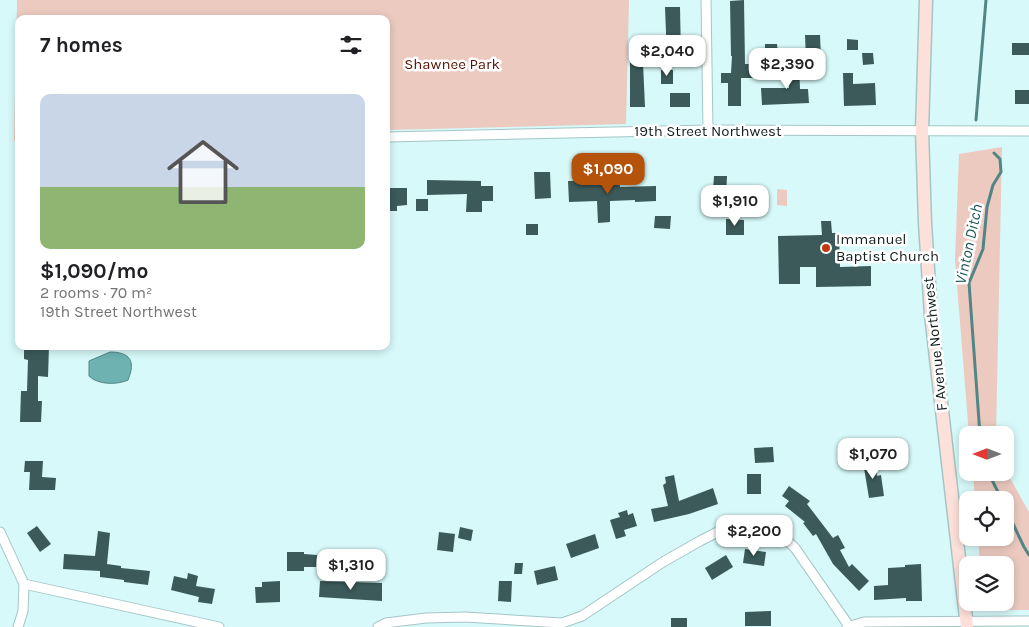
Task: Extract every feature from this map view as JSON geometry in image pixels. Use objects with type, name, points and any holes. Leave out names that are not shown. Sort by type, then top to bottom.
[{"type":"main road","name":"F Avenue Northwest","points":[[926,0],[922,131],[931,315],[967,624]]},
{"type":"street","points":[[706,0],[708,130]]},
{"type":"street","name":"19th Street Northwest","points":[[390,137],[708,130],[1029,131]]},
{"type":"street","points":[[378,627],[386,623],[416,619],[466,617],[562,623],[582,616],[664,562],[700,541],[729,526],[749,522],[774,528],[795,548],[848,626],[864,622],[967,624],[1029,621]]},
{"type":"street","points":[[0,532],[24,584],[23,611],[18,627]]},
{"type":"street","points":[[24,584],[219,627]]},
{"type":"green space","name":"Shawnee Park","points":[[17,0],[629,0],[626,124],[390,130],[390,15],[17,15]]},
{"type":"green space","name":"Shawnee Park","points":[[15,94],[15,141],[14,141]]},
{"type":"green space","points":[[1002,147],[996,426],[968,426],[955,260],[959,154]]},
{"type":"green space","points":[[777,189],[787,190],[787,206],[777,205]]},
{"type":"green space","points":[[974,481],[1012,481],[1029,512],[1029,610],[1014,610],[1014,556],[979,556],[979,546],[1014,546],[1014,491],[974,491]]},
{"type":"water","points":[[110,352],[117,352],[130,359],[131,368],[128,380],[119,383],[108,383],[97,381],[89,376],[89,361]]},
{"type":"building","points":[[744,0],[745,64],[757,64],[757,78],[741,78],[741,106],[728,106],[728,83],[721,83],[721,73],[731,73],[730,1]]},
{"type":"building","points":[[665,7],[680,7],[681,58],[667,59]]},
{"type":"building","points":[[805,35],[820,35],[821,59],[806,60]]},
{"type":"building","points":[[847,39],[858,40],[858,50],[847,50]]},
{"type":"building","points":[[1012,43],[1029,43],[1029,55],[1012,55]]},
{"type":"building","points":[[765,44],[777,44],[778,55],[765,55]]},
{"type":"building","points":[[862,53],[873,53],[874,64],[863,65]]},
{"type":"building","points":[[799,62],[800,89],[808,89],[809,103],[762,105],[761,88],[789,88],[788,63]]},
{"type":"building","points":[[630,63],[643,63],[645,107],[630,107]]},
{"type":"building","points":[[661,70],[673,70],[673,84],[661,84]]},
{"type":"building","points":[[843,73],[853,73],[853,84],[875,83],[876,105],[844,106]]},
{"type":"building","points":[[1015,90],[1029,90],[1029,104],[1015,104]]},
{"type":"building","points":[[670,93],[690,93],[690,107],[670,107]]},
{"type":"building","points":[[534,172],[550,172],[551,198],[535,199]]},
{"type":"building","points":[[714,176],[727,176],[726,199],[709,198],[709,190],[713,190]]},
{"type":"building","points":[[427,180],[481,181],[481,186],[493,186],[493,201],[482,201],[482,212],[466,212],[467,194],[427,195]]},
{"type":"building","points":[[619,180],[620,187],[656,186],[656,201],[610,201],[610,222],[598,223],[597,201],[569,202],[568,181]]},
{"type":"building","points":[[390,188],[407,188],[407,205],[397,206],[397,211],[390,211]]},
{"type":"building","points":[[416,199],[428,199],[428,211],[416,211]]},
{"type":"building","points":[[655,216],[671,216],[670,229],[654,228]]},
{"type":"building","points":[[726,219],[744,220],[744,235],[726,235]]},
{"type":"building","name":"Immanuel Baptist Church","points":[[821,221],[831,221],[832,233],[839,233],[840,267],[871,266],[871,286],[816,287],[816,267],[800,267],[800,284],[779,284],[778,236],[822,235]]},
{"type":"building","points":[[526,224],[538,224],[538,235],[526,235]]},
{"type":"building","points":[[24,350],[49,350],[48,377],[38,376],[38,401],[42,401],[41,422],[20,422],[21,391],[27,391],[28,360],[24,359]]},
{"type":"building","points":[[773,447],[774,462],[755,463],[754,448]]},
{"type":"building","points":[[875,460],[877,476],[881,475],[884,496],[869,498],[863,462]]},
{"type":"building","points":[[25,461],[43,461],[42,477],[56,478],[55,490],[29,490],[30,472],[24,472]]},
{"type":"building","points":[[747,474],[761,474],[761,494],[747,494]]},
{"type":"building","points":[[674,475],[679,501],[713,488],[718,504],[689,514],[654,522],[651,509],[668,506],[663,485],[666,483],[665,477]]},
{"type":"building","points":[[789,486],[810,501],[807,504],[833,538],[838,535],[845,548],[840,550],[849,567],[852,564],[869,581],[859,591],[833,564],[816,534],[813,536],[803,523],[805,522],[785,506],[789,501],[782,496]]},
{"type":"building","points":[[627,510],[628,515],[633,513],[637,526],[624,530],[626,536],[616,539],[610,520],[620,517],[618,513]]},
{"type":"building","points":[[37,526],[51,544],[40,552],[27,533]]},
{"type":"building","points":[[460,527],[473,530],[471,541],[458,538]]},
{"type":"building","points":[[98,531],[110,533],[107,564],[121,566],[121,568],[150,571],[148,585],[100,577],[100,571],[63,569],[64,554],[95,556]]},
{"type":"building","points":[[439,532],[455,534],[453,552],[437,550]]},
{"type":"building","points":[[595,534],[599,548],[571,558],[566,544]]},
{"type":"building","points":[[745,549],[766,552],[764,566],[743,563]]},
{"type":"building","points":[[287,552],[304,552],[304,554],[317,555],[316,567],[304,567],[304,571],[287,571]]},
{"type":"building","points":[[726,555],[733,567],[712,580],[705,568]]},
{"type":"building","points":[[515,563],[523,563],[522,574],[514,574]]},
{"type":"building","points":[[921,564],[922,601],[906,601],[906,598],[874,600],[874,586],[888,585],[888,568]]},
{"type":"building","points":[[555,566],[558,580],[537,585],[534,571]]},
{"type":"building","points":[[188,573],[198,576],[196,586],[215,589],[212,604],[198,602],[199,597],[171,590],[174,576],[187,579]]},
{"type":"building","points":[[280,581],[280,602],[256,603],[255,587],[262,587],[262,582]]},
{"type":"building","points":[[320,581],[382,583],[382,601],[319,597]]},
{"type":"building","points":[[499,581],[512,581],[511,602],[498,601]]},
{"type":"building","points":[[771,611],[771,626],[745,626],[745,612]]},
{"type":"building","points":[[671,618],[687,618],[687,627],[671,627]]},
{"type":"waterway","name":"Vinton Ditch","points":[[976,120],[986,0]]},
{"type":"waterway","name":"Vinton Ditch","points":[[979,426],[969,283],[983,249],[987,207],[993,185],[1001,172],[1000,159],[994,153]]},
{"type":"waterway","name":"Vinton Ditch","points":[[992,481],[998,491]]},
{"type":"waterway","name":"Vinton Ditch","points":[[1014,526],[1029,555]]},
{"type":"place","name":"Immanuel Baptist Church","points":[[826,248]]}]
